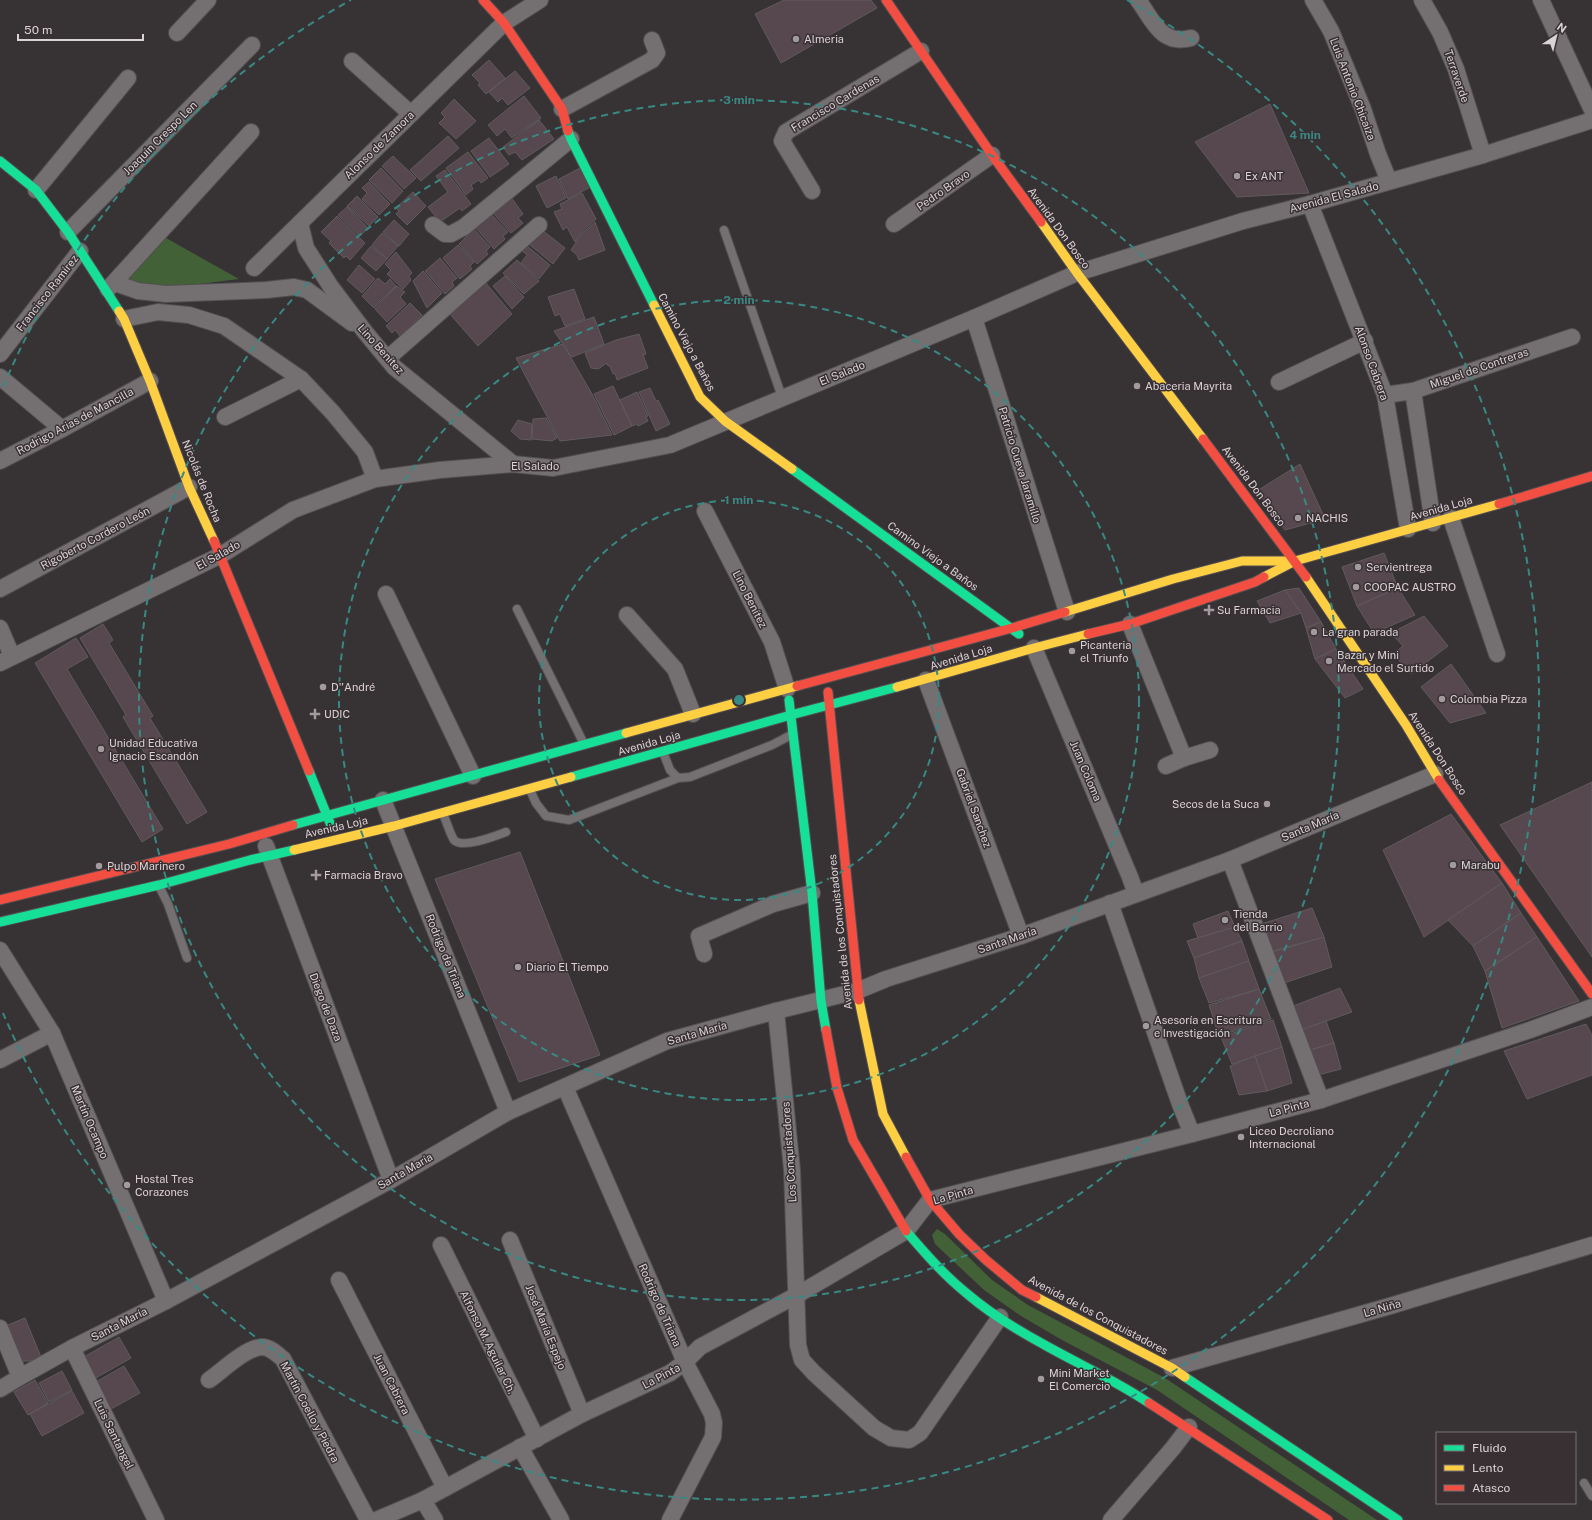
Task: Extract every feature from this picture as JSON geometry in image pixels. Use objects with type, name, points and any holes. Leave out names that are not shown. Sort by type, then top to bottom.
[{"type":"main road","name":"Camino Viejo a Baños","points":[[482,0],[504,23],[562,109],[571,138],[700,397],[725,420],[1012,628],[1034,648]]},
{"type":"main road","name":"Avenida Don Bosco","points":[[886,0],[992,155],[1077,273],[1295,561],[1406,725],[1436,774],[1592,994]]},
{"type":"main road","name":"Nicolás de Rocha","points":[[0,161],[36,190],[68,232],[80,251],[110,287],[150,381],[189,486],[221,555],[336,839]]},
{"type":"main road","name":"Avenida Loja","points":[[0,922],[159,885],[270,855],[394,826],[791,715],[926,680],[1034,648],[1130,624],[1255,582],[1295,561],[1451,518],[1592,476]]},
{"type":"main road","name":"Avenida Loja","points":[[0,900],[200,852],[326,815],[1012,628],[1242,561],[1295,561]]},
{"type":"main road","name":"Avenida de los Conquistadores","points":[[826,678],[857,991],[883,1114],[930,1200],[959,1234],[986,1260],[1022,1290],[1172,1368],[1398,1520]]},
{"type":"main road","points":[[787,689],[812,893],[821,1001],[838,1088],[854,1140],[906,1231],[931,1259],[965,1292],[1000,1318],[1042,1344],[1127,1388],[1189,1427],[1328,1520]]},
{"type":"street","points":[[177,32],[208,0]]},
{"type":"street","name":"Alonso de Zamora","points":[[254,268],[504,23],[540,0]]},
{"type":"street","points":[[1138,0],[1164,35],[1177,40],[1191,38]]},
{"type":"street","name":"Luis Antonio Chicaiza","points":[[1312,0],[1331,31],[1363,109],[1389,181]]},
{"type":"street","name":"Terraverde","points":[[1422,0],[1443,39],[1456,69],[1483,155]]},
{"type":"street","points":[[1541,0],[1592,110]]},
{"type":"street","points":[[562,109],[652,60],[657,53],[652,40]]},
{"type":"street","name":"Joaquín Crespo Len","points":[[68,232],[252,45]]},
{"type":"street","name":"Francisco Cardenas","points":[[812,191],[782,141],[786,132],[922,51]]},
{"type":"street","points":[[352,61],[411,114]]},
{"type":"street","points":[[36,190],[128,78]]},
{"type":"street","name":"Avenida El Salado","points":[[1077,273],[1243,221],[1310,204],[1483,155],[1592,120]]},
{"type":"street","points":[[110,287],[251,132]]},
{"type":"street","points":[[433,225],[445,234],[451,234],[464,227],[571,138]]},
{"type":"street","name":"Pedro Bravo","points":[[894,224],[992,155]]},
{"type":"street","name":"Alonso Cabrera","points":[[1310,204],[1385,395],[1408,529]]},
{"type":"street","name":"Lino Benítez","points":[[300,223],[306,248],[331,287],[394,367],[513,464]]},
{"type":"street","points":[[388,358],[539,225]]},
{"type":"street","name":"Francisco Ramírez","points":[[0,354],[80,251]]},
{"type":"street","name":"El Salado","points":[[6,660],[221,555],[293,510],[375,479],[440,470],[513,464],[553,468],[670,445],[725,420],[782,398],[974,318],[1077,273]]},
{"type":"street","points":[[110,287],[166,294],[266,290],[294,287],[307,290],[365,332]]},
{"type":"street","points":[[124,319],[158,312],[189,314],[224,326],[301,379],[334,413],[365,452],[375,479]]},
{"type":"street","name":"Patricio Cueva Jaramillo","points":[[974,318],[1066,612]]},
{"type":"street","name":"Miguel de Contreras","points":[[1385,395],[1413,391],[1572,337]]},
{"type":"street","points":[[1279,382],[1365,341]]},
{"type":"street","points":[[0,378],[62,429]]},
{"type":"street","points":[[225,418],[301,379]]},
{"type":"street","name":"Rodrigo Arias de Mancilla","points":[[0,461],[150,381]]},
{"type":"street","points":[[1413,391],[1432,523]]},
{"type":"street","name":"Rigoberto Cordero León","points":[[0,589],[189,486]]},
{"type":"street","name":"Lino Benítez","points":[[705,511],[772,642],[787,689]]},
{"type":"street","points":[[1451,518],[1497,654]]},
{"type":"street","points":[[386,594],[473,776]]},
{"type":"street","points":[[627,615],[675,670],[693,714]]},
{"type":"street","points":[[1130,624],[1184,758]]},
{"type":"street","points":[[0,628],[6,660]]},
{"type":"street","name":"Juan Coloma","points":[[1034,648],[1136,894]]},
{"type":"street","name":"Gabriel Sanchez","points":[[926,680],[1021,936]]},
{"type":"street","points":[[1166,766],[1184,758],[1210,750]]},
{"type":"street","name":"Santa María","points":[[0,1389],[20,1376],[72,1348],[166,1301],[391,1180],[508,1112],[667,1042],[776,1011],[857,991],[886,979],[1021,936],[1230,860],[1436,774]]},
{"type":"street","name":"Rodrigo de Triana","points":[[383,800],[508,1112]]},
{"type":"street","name":"Diego de Daza","points":[[262,834],[391,1180]]},
{"type":"street","points":[[1230,860],[1321,1100]]},
{"type":"street","points":[[704,954],[699,936],[773,904],[812,893]]},
{"type":"street","points":[[1110,903],[1180,1104],[1192,1134]]},
{"type":"street","name":"Martín Ocampo","points":[[0,950],[52,1033],[166,1301]]},
{"type":"street","name":"La Pinta","points":[[376,1520],[423,1500],[582,1414],[670,1373],[685,1362],[700,1347],[797,1295],[906,1231],[930,1200],[1321,1100],[1523,1032],[1592,1007]]},
{"type":"street","name":"Los Conquistadores","points":[[776,1011],[792,1170],[798,1345],[802,1360],[814,1373],[874,1428],[891,1438],[909,1440],[920,1433],[1000,1318]]},
{"type":"street","points":[[0,1060],[52,1033]]},
{"type":"street","name":"Rodrigo de Triana","points":[[565,1087],[685,1362],[712,1414],[713,1437],[670,1520]]},
{"type":"street","name":"José María Espejo","points":[[510,1240],[582,1414]]},
{"type":"street","name":"Alfonso M. Aguilar Ch.","points":[[441,1245],[537,1439]]},
{"type":"street","name":"La Niña","points":[[1172,1368],[1398,1304],[1592,1245]]},
{"type":"street","name":"Juan Cabrera","points":[[339,1280],[445,1488]]},
{"type":"street","points":[[0,1328],[20,1376]]},
{"type":"street","name":"Martín Coello y Piedra","points":[[209,1380],[249,1350],[262,1347],[270,1349],[283,1359],[368,1520]]},
{"type":"street","name":"Luis Santangel","points":[[72,1348],[156,1520]]},
{"type":"street","points":[[1117,1518],[1189,1427]]},
{"type":"street","points":[[520,1447],[561,1520]]},
{"type":"street","points":[[423,1500],[435,1520]]},
{"type":"lane","points":[[724,230],[782,398]]},
{"type":"lane","points":[[517,609],[585,744]]},
{"type":"lane","points":[[529,789],[536,803],[546,816],[569,820],[678,778],[690,777],[772,746],[793,734]]},
{"type":"lane","points":[[663,751],[670,770],[678,778]]},
{"type":"lane","points":[[442,813],[454,840],[459,843],[472,842],[506,832]]},
{"type":"lane","points":[[159,885],[168,904],[187,958]]},
{"type":"lane","points":[[1584,1483],[1592,1496]]},
{"type":"green space","points":[[166,238],[239,279],[176,287],[127,281]]},
{"type":"green space","points":[[937,1229],[945,1234],[992,1280],[1028,1305],[1165,1378],[1377,1520],[1349,1520],[1157,1390],[1062,1340],[1021,1316],[984,1290],[935,1244],[932,1235]]},
{"type":"building","name":"Almeria","points":[[784,0],[871,0],[877,8],[781,63],[755,14]]},
{"type":"building","points":[[489,60],[505,78],[486,94],[478,85],[480,83],[472,75]]},
{"type":"building","points":[[515,71],[530,88],[508,105],[502,98],[498,102],[489,92]]},
{"type":"building","points":[[524,96],[541,118],[512,138],[505,129],[497,136],[488,125]]},
{"type":"building","points":[[454,99],[476,121],[456,139],[439,123],[445,117],[441,113]]},
{"type":"building","points":[[1270,104],[1309,193],[1237,197],[1195,142]]},
{"type":"building","points":[[539,120],[554,139],[522,160],[515,152],[509,155],[503,147]]},
{"type":"building","points":[[448,136],[459,148],[421,181],[410,170]]},
{"type":"building","points":[[489,138],[509,164],[490,177],[471,151]]},
{"type":"building","points":[[468,152],[488,178],[481,183],[479,180],[471,185],[473,189],[466,195],[446,168]]},
{"type":"building","points":[[393,156],[416,178],[404,189],[382,166]]},
{"type":"building","points":[[582,167],[592,186],[568,199],[559,179]]},
{"type":"building","points":[[381,168],[403,191],[392,203],[369,180]]},
{"type":"building","points":[[445,170],[471,204],[462,211],[460,208],[440,222],[428,207],[448,192],[436,176]]},
{"type":"building","points":[[556,176],[566,198],[547,208],[536,186]]},
{"type":"building","points":[[369,182],[390,204],[379,215],[362,199],[367,193],[362,188]]},
{"type":"building","points":[[413,192],[426,206],[407,225],[396,214],[399,211],[396,208]]},
{"type":"building","points":[[582,193],[596,219],[582,231],[575,242],[567,227],[563,230],[554,212],[562,209],[560,204]]},
{"type":"building","points":[[357,196],[378,217],[369,226],[347,206]]},
{"type":"building","points":[[511,197],[523,214],[518,218],[523,223],[511,233],[493,213]]},
{"type":"building","points":[[347,207],[368,228],[360,236],[338,215]]},
{"type":"building","points":[[491,214],[508,232],[503,236],[505,239],[494,249],[476,228]]},
{"type":"building","points":[[337,216],[365,243],[350,260],[346,256],[344,258],[329,243],[331,241],[321,232]]},
{"type":"building","points":[[394,220],[409,234],[399,246],[383,232]]},
{"type":"building","points":[[595,222],[605,250],[579,260],[577,255],[571,250],[583,232]]},
{"type":"building","points":[[474,229],[490,247],[486,251],[488,254],[477,264],[459,244]]},
{"type":"building","points":[[542,230],[565,248],[553,264],[530,245]]},
{"type":"building","points":[[382,233],[398,246],[387,259],[372,245]]},
{"type":"building","points":[[458,245],[474,262],[470,266],[472,269],[460,279],[443,258]]},
{"type":"building","points":[[526,245],[550,265],[539,279],[521,263],[527,255],[521,250]]},
{"type":"building","points":[[371,246],[387,259],[376,271],[361,258]]},
{"type":"building","points":[[396,252],[412,273],[409,276],[411,280],[403,289],[387,274],[391,270],[385,264]]},
{"type":"building","points":[[440,258],[457,278],[452,282],[454,286],[445,294],[425,271]]},
{"type":"building","points":[[517,260],[539,281],[524,294],[503,273]]},
{"type":"building","points":[[359,265],[375,279],[362,293],[347,280]]},
{"type":"building","points":[[423,271],[442,293],[427,308],[413,281]]},
{"type":"building","points":[[505,276],[524,297],[512,309],[493,286]]},
{"type":"building","points":[[378,278],[385,284],[390,279],[396,286],[374,308],[362,296]]},
{"type":"building","points":[[485,282],[512,314],[478,346],[449,313]]},
{"type":"building","points":[[397,286],[405,292],[400,297],[406,304],[387,322],[375,309]]},
{"type":"building","points":[[574,289],[585,319],[565,326],[560,314],[555,316],[548,297]]},
{"type":"building","points":[[410,303],[422,315],[400,336],[395,330],[392,333],[386,326]]},
{"type":"building","points":[[594,317],[604,344],[572,357],[554,331]]},
{"type":"building","points":[[639,334],[646,354],[643,355],[648,368],[617,380],[615,373],[613,374],[607,363],[598,369],[591,368],[585,353],[616,340]]},
{"type":"building","points":[[563,344],[592,394],[612,435],[560,441],[516,358]]},
{"type":"building","points":[[613,386],[632,426],[614,435],[594,394]]},
{"type":"building","points":[[650,388],[670,424],[656,431],[639,392]]},
{"type":"building","points":[[637,392],[648,416],[646,417],[648,421],[638,426],[637,424],[632,426],[620,400]]},
{"type":"building","points":[[546,418],[557,438],[552,441],[532,439],[533,419]]},
{"type":"building","points":[[518,420],[532,424],[531,440],[520,439],[511,431]]},
{"type":"building","points":[[1300,464],[1325,519],[1285,530],[1257,491]]},
{"type":"building","points":[[1384,553],[1398,588],[1357,606],[1342,567]]},
{"type":"building","points":[[1299,588],[1321,622],[1306,628],[1301,613],[1285,590]]},
{"type":"building","points":[[1398,588],[1415,615],[1374,633],[1357,606]]},
{"type":"building","points":[[1285,590],[1301,613],[1270,623],[1257,601]]},
{"type":"building","points":[[1424,616],[1448,646],[1411,674],[1393,654],[1403,646],[1391,633]]},
{"type":"building","points":[[1321,622],[1336,649],[1315,659],[1306,628]]},
{"type":"building","name":"Unidad Educativa Ignacio Escandón","points":[[103,624],[113,640],[109,643],[153,716],[150,718],[207,812],[187,824],[123,717],[126,715],[80,638]]},
{"type":"building","name":"Unidad Educativa Ignacio Escandón","points":[[76,638],[88,657],[67,669],[163,829],[142,842],[35,663]]},
{"type":"building","points":[[1336,649],[1363,689],[1345,698],[1315,659]]},
{"type":"building","points":[[1451,664],[1486,713],[1450,723],[1421,687]]},
{"type":"building","points":[[1592,782],[1592,957],[1500,825]]},
{"type":"building","points":[[1451,814],[1502,883],[1424,937],[1383,850]]},
{"type":"building","name":"Diario El Tiempo","points":[[520,852],[600,1055],[519,1082],[435,879]]},
{"type":"building","points":[[1502,883],[1521,913],[1473,946],[1448,920]]},
{"type":"building","points":[[1312,908],[1324,937],[1269,952],[1258,925]]},
{"type":"building","points":[[1228,911],[1235,927],[1198,938],[1193,924]]},
{"type":"building","points":[[1521,913],[1537,937],[1485,971],[1473,946]]},
{"type":"building","points":[[1235,927],[1242,941],[1194,958],[1187,941]]},
{"type":"building","points":[[1324,937],[1332,967],[1281,984],[1269,953]]},
{"type":"building","points":[[1537,937],[1579,1001],[1502,1028],[1485,971]]},
{"type":"building","points":[[1242,941],[1249,961],[1199,978],[1194,958]]},
{"type":"building","points":[[1249,961],[1259,989],[1209,1003],[1199,978]]},
{"type":"building","points":[[1340,988],[1352,1012],[1298,1031],[1288,1008]]},
{"type":"building","points":[[1259,989],[1271,1019],[1219,1036],[1209,1005]]},
{"type":"building","points":[[1273,1020],[1282,1047],[1232,1064],[1221,1037]]},
{"type":"building","points":[[1326,1021],[1334,1043],[1304,1052],[1298,1031]]},
{"type":"building","points":[[1586,1024],[1592,1035],[1592,1075],[1527,1099],[1504,1051]]},
{"type":"building","points":[[1334,1043],[1341,1069],[1314,1076],[1304,1052]]},
{"type":"building","points":[[1282,1047],[1292,1083],[1267,1091],[1255,1056]]},
{"type":"building","points":[[1255,1056],[1267,1091],[1239,1095],[1230,1066]]},
{"type":"building","points":[[25,1318],[41,1357],[30,1361],[22,1361],[3,1327]]},
{"type":"building","points":[[119,1337],[131,1358],[94,1379],[82,1358]]},
{"type":"building","points":[[124,1366],[140,1393],[109,1410],[94,1383]]},
{"type":"building","points":[[62,1371],[72,1390],[49,1402],[39,1383]]},
{"type":"building","points":[[35,1380],[48,1403],[28,1415],[14,1392]]},
{"type":"building","points":[[72,1391],[84,1413],[42,1436],[30,1414]]},
{"type":"traffic: fast","points":[[568,131],[654,305]]},
{"type":"traffic: fast","points":[[0,161],[36,190],[68,232],[119,311]]},
{"type":"traffic: fast","points":[[792,469],[1019,634]]},
{"type":"traffic: fast","points":[[571,777],[791,715],[897,687]]},
{"type":"traffic: fast","points":[[789,700],[812,893],[821,1001],[826,1030]]},
{"type":"traffic: fast","points":[[293,825],[626,733]]},
{"type":"traffic: fast","points":[[309,771],[332,828]]},
{"type":"traffic: fast","points":[[0,922],[159,885],[250,860],[294,850]]},
{"type":"traffic: fast","points":[[906,1231],[949,1278],[992,1313],[1033,1339],[1110,1379],[1149,1403]]},
{"type":"traffic: fast","points":[[1185,1377],[1398,1520]]},
{"type":"traffic: slow","points":[[1041,222],[1077,273],[1203,439]]},
{"type":"traffic: slow","points":[[654,305],[700,397],[725,421],[792,469]]},
{"type":"traffic: slow","points":[[119,311],[124,319],[150,381],[189,487],[214,541]]},
{"type":"traffic: slow","points":[[1264,577],[1295,561],[1499,504]]},
{"type":"traffic: slow","points":[[1065,612],[1173,579],[1242,561],[1292,561]]},
{"type":"traffic: slow","points":[[1306,577],[1406,725],[1439,780]]},
{"type":"traffic: slow","points":[[897,687],[1088,634]]},
{"type":"traffic: slow","points":[[626,733],[797,686]]},
{"type":"traffic: slow","points":[[294,850],[394,826],[571,777]]},
{"type":"traffic: slow","points":[[859,1000],[883,1114],[906,1157]]},
{"type":"traffic: slow","points":[[1036,1297],[1172,1368],[1185,1377]]},
{"type":"traffic: jam","points":[[483,0],[504,23],[562,109],[568,131]]},
{"type":"traffic: jam","points":[[886,0],[992,155],[1041,222]]},
{"type":"traffic: jam","points":[[1203,439],[1306,577]]},
{"type":"traffic: jam","points":[[1499,504],[1592,476]]},
{"type":"traffic: jam","points":[[214,541],[309,771]]},
{"type":"traffic: jam","points":[[1088,634],[1130,624],[1255,582],[1264,577]]},
{"type":"traffic: jam","points":[[797,686],[1012,628],[1065,612]]},
{"type":"traffic: jam","points":[[828,692],[859,1000]]},
{"type":"traffic: jam","points":[[1439,780],[1592,994]]},
{"type":"traffic: jam","points":[[0,900],[229,844],[293,825]]},
{"type":"traffic: jam","points":[[826,1030],[837,1088],[853,1140],[906,1231]]},
{"type":"traffic: jam","points":[[906,1157],[930,1200],[959,1234],[986,1260],[1022,1290],[1036,1297]]},
{"type":"traffic: jam","points":[[1149,1403],[1328,1520]]},
{"type":"place","name":"Almeria","points":[[796,39]]},
{"type":"place","name":"Ex ANT","points":[[1237,176]]},
{"type":"place","name":"Abaceria Mayrita","points":[[1137,386]]},
{"type":"place","name":"NACHIS","points":[[1298,518]]},
{"type":"place","name":"Servientrega","points":[[1358,567]]},
{"type":"place","name":"COOPAC AUSTRO","points":[[1356,587]]},
{"type":"place","name":"Su Farmacia","points":[[1209,610]]},
{"type":"place","name":"La gran parada","points":[[1314,632]]},
{"type":"place","name":"Picanteria el Triunfo","points":[[1072,651]]},
{"type":"place","name":"Bazar y Mini Mercado el Surtido","points":[[1329,661]]},
{"type":"place","name":"D''André","points":[[323,687]]},
{"type":"place","name":"Colombia Pizza","points":[[1442,699]]},
{"type":"place","name":"UDIC","points":[[315,714]]},
{"type":"place","name":"Unidad Educativa Ignacio Escandón","points":[[101,749]]},
{"type":"place","name":"Secos de la Suca","points":[[1267,804]]},
{"type":"place","name":"Marabu","points":[[1453,865]]},
{"type":"place","name":"Pulpo Marinero","points":[[99,866]]},
{"type":"place","name":"Farmacia Bravo","points":[[316,875]]},
{"type":"place","name":"Tienda del Barrio","points":[[1225,920]]},
{"type":"place","name":"Diario El Tiempo","points":[[518,967]]},
{"type":"place","name":"Asesoría en Escritura e Investigación","points":[[1146,1026]]},
{"type":"place","name":"Liceo Decroliano Internacional","points":[[1241,1137]]},
{"type":"place","name":"Hostal Tres Corazones","points":[[127,1185]]},
{"type":"place","name":"Mini Market El Comercio","points":[[1041,1379]]}]
